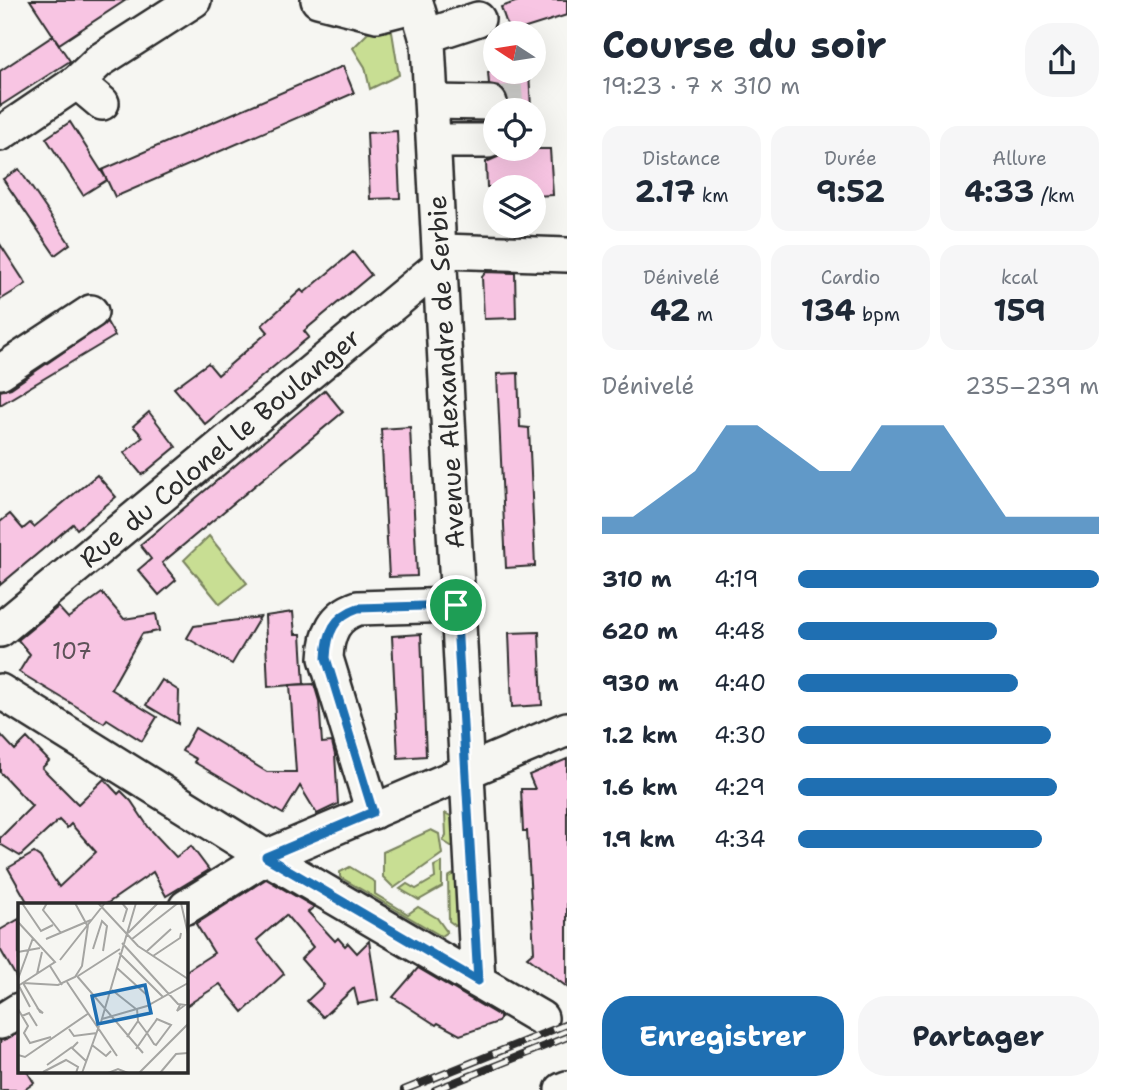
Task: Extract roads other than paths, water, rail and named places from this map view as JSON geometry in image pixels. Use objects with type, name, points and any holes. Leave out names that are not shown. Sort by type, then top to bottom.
[{"type":"street","points":[[0,134],[77,82],[99,61],[194,0]]},
{"type":"street","points":[[318,0],[377,15],[415,2]]},
{"type":"street","name":"Avenue Alexandre de Serbie","points":[[415,2],[426,36],[432,102],[456,605],[478,981]]},
{"type":"street","points":[[426,36],[478,19]]},
{"type":"street","points":[[77,82],[102,103]]},
{"type":"street","points":[[432,102],[483,103]]},
{"type":"street","points":[[434,141],[483,141]]},
{"type":"street","points":[[441,258],[567,255]]},
{"type":"street","name":"Rue du Colonel le Boulanger","points":[[0,630],[441,258]]},
{"type":"street","points":[[0,372],[91,312]]},
{"type":"street","points":[[373,812],[326,658],[329,632],[344,612],[358,608],[456,605]]},
{"type":"street","points":[[0,691],[266,857],[541,1018]]},
{"type":"street","points":[[187,906],[266,857],[567,729]]},
{"type":"street","points":[[0,1022],[18,1011]]},
{"type":"street","points":[[562,1090],[567,1088]]},
{"type":"railway","points":[[404,1090],[567,1024]]},
{"type":"railway","points":[[435,1090],[567,1037]]}]
